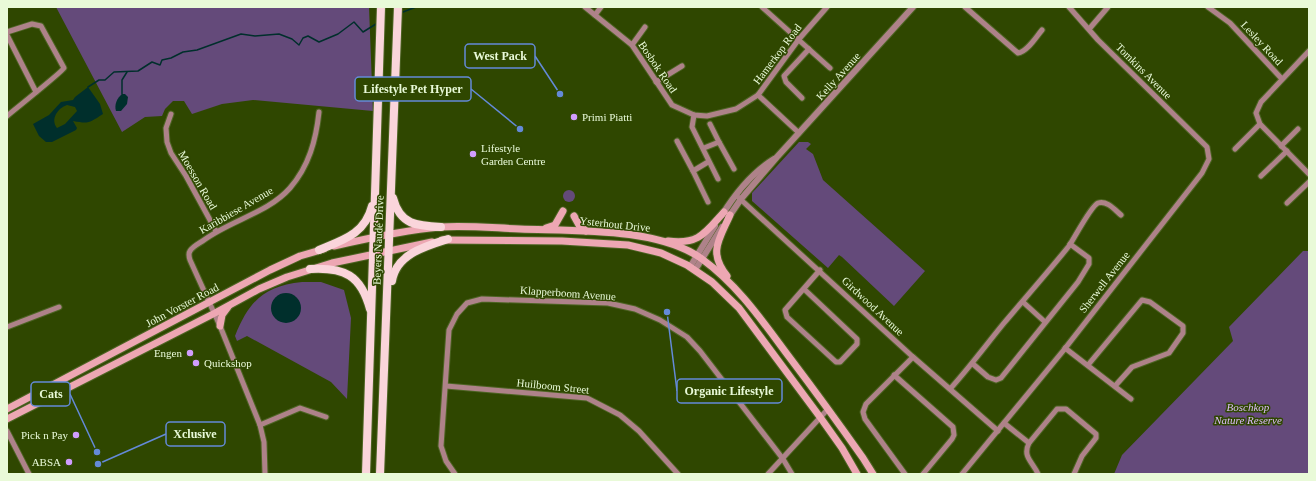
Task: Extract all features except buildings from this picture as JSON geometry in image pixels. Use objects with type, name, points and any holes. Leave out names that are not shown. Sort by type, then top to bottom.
[{"type":"main road","name":"Beyers Naudé Drive","points":[[366,474],[381,7]]},
{"type":"main road","name":"Beyers Naudé Drive","points":[[380,474],[388,311],[398,7]]},
{"type":"main road","points":[[391,188],[397,210],[408,222],[416,225],[441,227]]},
{"type":"main road","points":[[319,250],[351,237],[359,231],[370,214],[375,189]]},
{"type":"main road","points":[[538,230],[555,225],[563,211]]},
{"type":"main road","points":[[650,238],[674,242],[692,241],[703,235],[727,214]]},
{"type":"main road","points":[[727,214],[716,251],[719,266],[735,288]]},
{"type":"main road","points":[[574,216],[579,225],[588,232]]},
{"type":"main road","name":"Ysterhout Drive","points":[[374,238],[441,227],[588,232],[650,238],[698,257],[735,288],[751,304],[828,409],[873,474]]},
{"type":"main road","name":"John Vorster Road","points":[[7,409],[294,259],[319,250],[374,238]]},
{"type":"main road","points":[[388,311],[392,277],[400,263],[418,249],[448,239]]},
{"type":"main road","name":"Ysterhout Drive","points":[[374,254],[448,239],[562,241],[628,245],[661,253],[692,268],[717,287],[739,308],[820,417],[842,448],[857,474]]},
{"type":"main road","name":"John Vorster Road","points":[[7,419],[259,289],[310,269],[374,254]]},
{"type":"main road","points":[[310,269],[330,268],[341,270],[354,279],[364,291],[372,318]]},
{"type":"main road","points":[[220,326],[222,315],[232,303]]},
{"type":"street","name":"Bosbok Road","points":[[585,7],[632,45],[672,105],[694,115],[724,113],[743,106],[758,95]]},
{"type":"street","points":[[595,15],[601,7]]},
{"type":"street","points":[[762,7],[830,68]]},
{"type":"street","name":"Hamerkop Road","points":[[758,95],[799,39],[827,7]]},
{"type":"street","name":"Kelly Avenue","points":[[692,268],[739,197],[777,158],[913,7]]},
{"type":"street","points":[[965,7],[1018,53],[1025,49],[1042,30]]},
{"type":"street","name":"Tomkins Avenue","points":[[1070,7],[1090,28],[1098,40],[1207,147]]},
{"type":"street","points":[[1090,28],[1108,7]]},
{"type":"street","name":"Lesley Road","points":[[1208,7],[1230,23],[1282,80]]},
{"type":"street","points":[[7,32],[32,24],[41,26],[63,66],[61,73],[7,116]]},
{"type":"street","points":[[632,45],[645,27]]},
{"type":"street","points":[[7,35],[36,92]]},
{"type":"street","points":[[802,98],[786,82],[784,76],[809,48]]},
{"type":"street","points":[[1309,51],[1257,108],[1256,113],[1260,124],[1309,173]]},
{"type":"street","points":[[656,82],[682,66]]},
{"type":"street","points":[[758,95],[799,133]]},
{"type":"street","name":"Karibbiese Avenue","points":[[210,303],[190,260],[189,254],[192,249],[216,231],[269,204],[290,188],[308,161],[316,136],[319,112]]},
{"type":"street","name":"Moesson Road","points":[[171,114],[166,132],[167,142],[171,153],[186,176],[216,231]]},
{"type":"street","points":[[694,115],[692,127],[704,148],[708,162],[718,179]]},
{"type":"street","points":[[710,124],[734,169]]},
{"type":"street","points":[[1235,149],[1260,124]]},
{"type":"street","points":[[1281,146],[1298,129]]},
{"type":"street","points":[[677,141],[708,202]]},
{"type":"street","points":[[704,148],[719,142]]},
{"type":"street","name":"Sherwell Avenue","points":[[962,474],[1065,348],[1202,173],[1209,159],[1207,147]]},
{"type":"street","points":[[1261,176],[1287,151]]},
{"type":"street","points":[[693,172],[708,162]]},
{"type":"street","points":[[1287,204],[1309,182]]},
{"type":"street","name":"Girdwood Avenue","points":[[739,197],[913,357],[998,431]]},
{"type":"street","points":[[950,389],[973,364],[1070,244],[1096,204],[1099,203],[1110,205],[1121,215]]},
{"type":"street","points":[[973,364],[991,379],[999,380],[1078,282],[1089,264],[1089,258],[1070,244]]},
{"type":"street","points":[[804,289],[857,339],[857,344],[840,362],[836,362],[787,317],[785,310],[820,270]]},
{"type":"street","name":"Klapperboom Avenue","points":[[455,474],[446,461],[442,446],[450,330],[457,314],[467,303],[495,298],[608,303],[635,309],[660,320],[687,337],[700,351],[783,459],[792,474]]},
{"type":"street","points":[[1088,365],[1142,300],[1150,302],[1182,326],[1184,333],[1170,353],[1132,367],[1115,386]]},
{"type":"street","points":[[1023,302],[1045,322]]},
{"type":"street","points":[[210,303],[260,425],[265,448],[265,474]]},
{"type":"street","points":[[7,327],[59,307]]},
{"type":"street","points":[[1065,348],[1131,399]]},
{"type":"street","points":[[905,474],[863,414],[866,404],[913,357]]},
{"type":"street","points":[[894,375],[953,427],[954,435],[952,439],[923,474]]},
{"type":"street","name":"Huilboom Street","points":[[446,386],[587,398],[620,415],[643,435],[678,474]]},
{"type":"street","points":[[260,425],[300,408],[326,417]]},
{"type":"street","points":[[768,474],[828,409]]},
{"type":"street","points":[[1038,474],[1028,460],[1026,448],[1057,410],[1066,409],[1096,434],[1096,438],[1082,456],[1074,474]]},
{"type":"street","points":[[1004,423],[1029,443]]},
{"type":"street","points":[[7,431],[29,474]]},
{"type":"green space","points":[[56,7],[369,7],[373,111],[253,100],[222,104],[192,114],[184,101],[173,101],[165,109],[162,116],[145,117],[122,132]]},
{"type":"green space","points":[[799,142],[808,142],[811,144],[806,149],[813,154],[823,180],[925,271],[894,306],[839,255],[828,268],[752,201],[752,193]]},
{"type":"green space","points":[[569,190],[573,192],[575,196],[573,200],[569,202],[565,200],[563,196],[565,192]]},
{"type":"green space","name":"Boschkop Nature Reserve","points":[[1303,251],[1309,251],[1309,474],[1114,474],[1122,455],[1233,341],[1229,327]]},
{"type":"green space","points":[[302,282],[321,282],[344,290],[351,318],[347,399],[331,382],[247,336],[237,341],[235,336],[246,313],[260,297],[277,287]]},
{"type":"water","points":[[88,87],[100,104],[103,114],[89,122],[73,121],[77,128],[76,130],[52,142],[46,142],[39,136],[33,124],[49,115],[61,102],[73,100]],"holes":[[[67,105],[75,107],[77,111],[65,124],[57,128],[54,121],[58,111]]]},
{"type":"water","points":[[122,94],[125,94],[128,97],[127,104],[121,111],[116,111],[116,102]]},
{"type":"water","points":[[286,293],[296,298],[301,308],[296,318],[286,323],[276,318],[271,308],[276,298]]},
{"type":"waterway","points":[[403,12],[416,7]]},
{"type":"waterway","points":[[88,87],[99,80],[105,80],[114,72],[138,71],[152,62],[160,65],[162,60],[171,58],[183,52],[197,50],[241,34],[255,36],[279,34],[292,39],[299,45],[303,38],[308,36],[319,42],[338,34],[354,22],[363,32],[376,24]]},
{"type":"waterway","points":[[122,94],[122,80],[127,72]]},
{"type":"place","name":"West Pack","points":[[560,94]]},
{"type":"place","name":"Primi Piatti","points":[[574,117]]},
{"type":"place","name":"Lifestyle Pet Hyper","points":[[520,129]]},
{"type":"place","name":"Lifestyle Garden Centre","points":[[473,154]]},
{"type":"place","name":"Organic Lifestyle","points":[[667,312]]},
{"type":"place","name":"Engen","points":[[190,353]]},
{"type":"place","name":"Quickshop","points":[[196,363]]},
{"type":"place","name":"Pick n Pay","points":[[76,435]]},
{"type":"place","name":"Cats","points":[[97,452]]},
{"type":"place","name":"ABSA","points":[[69,462]]},
{"type":"place","name":"Xclusive","points":[[98,464]]}]
